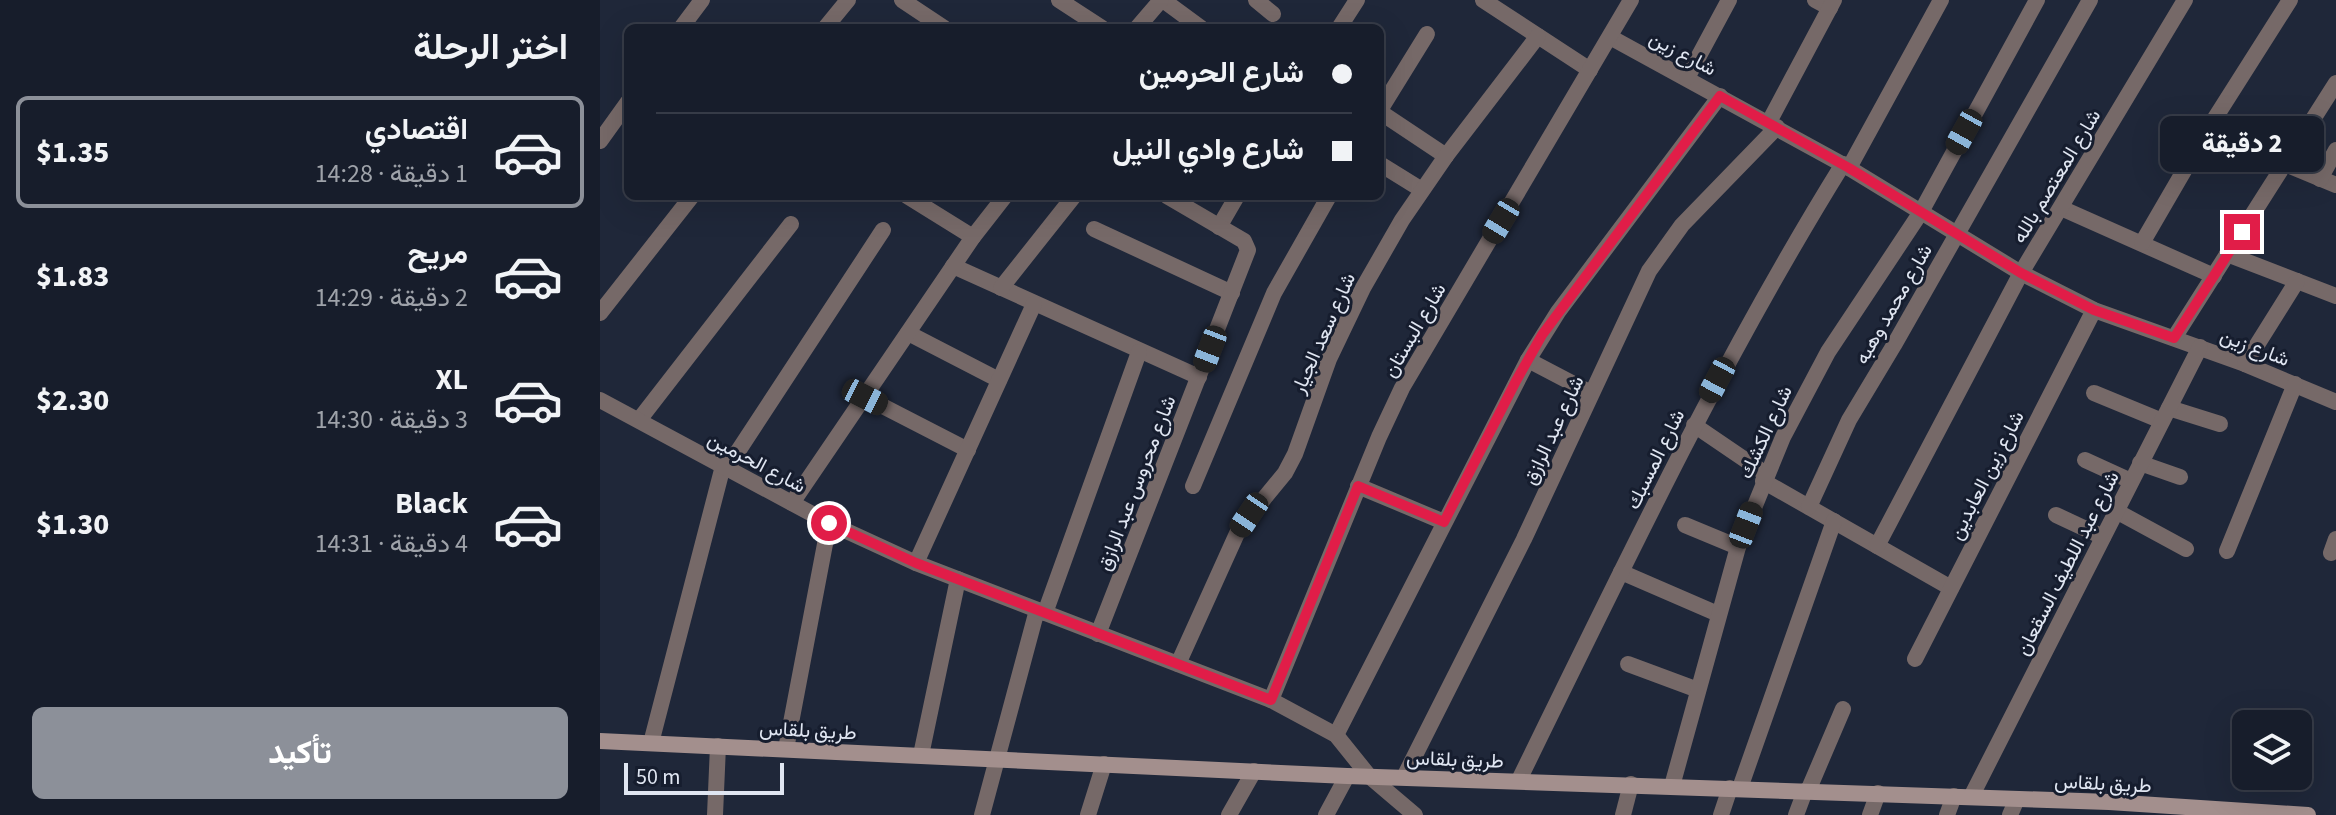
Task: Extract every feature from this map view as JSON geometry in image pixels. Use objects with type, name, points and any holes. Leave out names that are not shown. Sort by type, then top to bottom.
[{"type":"main road","name":"طريق بلقاس","points":[[600,741],[1347,776],[2017,799],[2106,808],[2308,815]]},
{"type":"street","points":[[684,24],[702,0]]},
{"type":"street","points":[[828,24],[848,0]]},
{"type":"street","points":[[902,0],[938,24]]},
{"type":"street","points":[[1059,0],[1096,24]]},
{"type":"street","points":[[1141,24],[1162,0],[1195,24]]},
{"type":"street","points":[[1256,0],[1273,14]]},
{"type":"street","points":[[1342,24],[1357,0]]},
{"type":"street","name":"شارع البستان","points":[[1271,700],[1396,400],[1631,0]]},
{"type":"street","points":[[1687,78],[1729,0]]},
{"type":"street","name":"شارع المسبك","points":[[1519,780],[1694,425],[1767,290],[1846,166],[1941,0]]},
{"type":"street","name":"شارع الكشك","points":[[1672,786],[1738,547],[1764,478],[1804,394],[1828,352],[1921,212],[2037,0]]},
{"type":"street","name":"شارع محمد وهبه","points":[[1809,507],[1849,420],[2090,0]]},
{"type":"street","name":"شارع المعتصم بالله","points":[[1877,546],[2021,273],[2185,0]]},
{"type":"street","points":[[2142,243],[2210,126],[2290,0]]},
{"type":"street","points":[[1487,1],[1590,70]]},
{"type":"street","name":"شارع عبد الرازق","points":[[1404,777],[1524,539],[1636,295],[1664,247],[1773,124],[1826,3]]},
{"type":"street","points":[[1384,104],[1427,34]]},
{"type":"street","name":"شارع سعد الجيار","points":[[1178,664],[1239,529],[1285,473],[1295,454],[1329,359],[1363,288],[1422,190],[1538,36]]},
{"type":"street","name":"شارع زين","points":[[1610,37],[1773,124],[2021,273],[2094,310],[2245,364],[2336,402]]},
{"type":"street","points":[[2174,338],[2336,83]]},
{"type":"street","points":[[1336,735],[1528,360],[1558,312],[1720,96]]},
{"type":"street","points":[[600,141],[624,108]]},
{"type":"street","points":[[1384,114],[1446,156]]},
{"type":"street","points":[[2285,164],[2328,182],[2336,150]]},
{"type":"street","points":[[1384,166],[1422,190]]},
{"type":"street","points":[[600,313],[689,200]]},
{"type":"street","points":[[913,200],[973,237]]},
{"type":"street","points":[[792,503],[973,237],[1002,200]]},
{"type":"street","points":[[1001,288],[1071,200]]},
{"type":"street","name":"شارع محروس عبد الرازق","points":[[1098,634],[1248,250],[1244,241],[1174,200]]},
{"type":"street","points":[[1219,227],[1235,200]]},
{"type":"street","points":[[1193,486],[1274,293],[1327,200]]},
{"type":"street","points":[[2061,208],[2214,276]]},
{"type":"street","points":[[639,420],[791,224]]},
{"type":"street","points":[[1094,229],[1232,293]]},
{"type":"street","points":[[651,743],[725,467],[883,230]]},
{"type":"street","points":[[2227,254],[2336,296]]},
{"type":"street","points":[[953,266],[1199,377]]},
{"type":"street","points":[[2245,364],[2297,281]]},
{"type":"street","points":[[916,563],[1034,304]]},
{"type":"street","name":"شارع زين العابدين","points":[[1915,659],[2094,310]]},
{"type":"street","points":[[908,333],[999,380]]},
{"type":"street","name":"شارع عبد اللطيف السقعان","points":[[1947,815],[1962,797],[2103,537],[2200,347]]},
{"type":"street","points":[[982,815],[1041,611],[1139,352]]},
{"type":"street","points":[[1528,360],[1591,393]]},
{"type":"street","points":[[2227,551],[2295,384]]},
{"type":"street","points":[[2094,393],[2165,415],[2220,424]]},
{"type":"street","points":[[865,397],[968,450]]},
{"type":"street","name":"شارع الحرمين","points":[[600,400],[829,523],[916,563],[1271,700],[1336,735],[1369,776],[1415,815]]},
{"type":"street","points":[[1694,425],[1764,478],[1809,507],[1951,588]]},
{"type":"street","points":[[2085,460],[2131,481]]},
{"type":"street","points":[[2140,463],[2180,477]]},
{"type":"street","points":[[1358,486],[1444,522]]},
{"type":"street","points":[[2116,511],[2186,549]]},
{"type":"street","points":[[2056,515],[2103,537]]},
{"type":"street","points":[[1721,815],[1735,788],[1834,521]]},
{"type":"street","points":[[786,749],[829,523]]},
{"type":"street","points":[[1685,525],[1738,547]]},
{"type":"street","points":[[1621,572],[1718,614]]},
{"type":"street","points":[[921,755],[958,579]]},
{"type":"street","points":[[1628,664],[1698,690]]},
{"type":"street","points":[[1796,815],[1843,709]]},
{"type":"street","points":[[715,815],[718,746]]},
{"type":"street","points":[[1088,815],[1104,764]]},
{"type":"street","points":[[1229,815],[1254,771]]},
{"type":"street","points":[[1326,815],[1347,776]]},
{"type":"street","points":[[1623,815],[1631,784]]},
{"type":"street","points":[[1870,815],[1878,793]]},
{"type":"street","points":[[2010,815],[2017,799]]},
{"type":"route","points":[[829,523],[916,563],[1271,700],[1358,486],[1444,522],[1542,335],[1720,96],[1849,168],[2021,273],[2094,310],[2174,338],[2242,232]]}]
